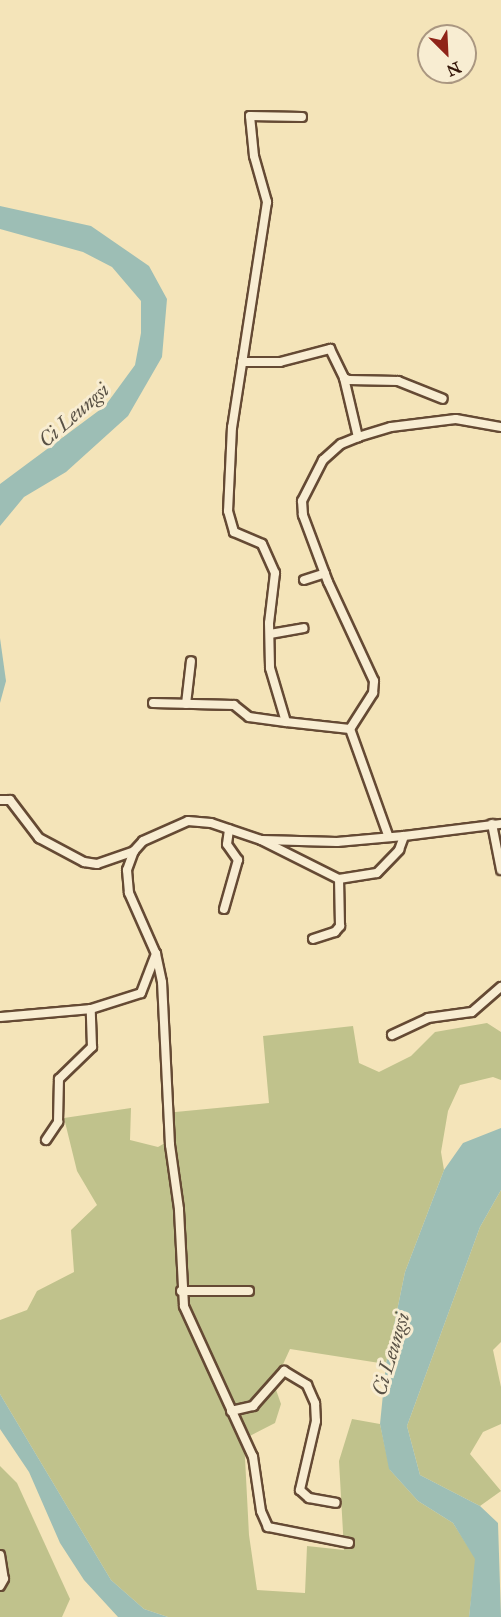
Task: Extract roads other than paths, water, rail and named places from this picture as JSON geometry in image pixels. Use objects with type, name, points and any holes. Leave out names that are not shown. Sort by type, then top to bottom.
[{"type":"street","points":[[286,722],[270,668],[270,607],[276,587],[273,566],[262,544],[234,532],[228,511],[231,436],[267,202],[254,156],[250,116],[302,117]]},
{"type":"street","points":[[242,362],[287,362],[330,349],[344,378],[358,437]]},
{"type":"street","points":[[344,378],[358,383],[398,381],[443,399]]},
{"type":"street","points":[[388,835],[350,729],[375,686],[324,573],[303,515],[302,501],[322,460],[341,444],[358,437],[391,427],[456,419],[501,427]]},
{"type":"street","points":[[304,580],[324,573]]},
{"type":"street","points":[[270,634],[303,628]]},
{"type":"street","points":[[186,704],[191,661]]},
{"type":"street","points":[[153,703],[234,705],[249,717],[350,729]]},
{"type":"street","points":[[0,800],[10,800],[39,838],[84,862],[97,864],[134,851],[151,835],[176,823],[201,821],[261,840],[339,879],[377,873],[399,850],[404,836]]},
{"type":"street","points":[[492,824],[501,870]]},
{"type":"street","points":[[261,840],[337,842],[501,824]]},
{"type":"street","points":[[224,909],[238,860],[227,844],[229,830]]},
{"type":"street","points":[[134,851],[127,870],[127,884],[156,954],[162,982],[181,1291],[184,1306],[253,1458],[261,1490],[261,1511],[268,1527],[349,1543]]},
{"type":"street","points":[[313,939],[335,932],[340,926],[339,879]]},
{"type":"street","points":[[0,1017],[91,1009],[141,993],[156,954]]},
{"type":"street","points":[[392,1035],[428,1018],[472,1012],[501,987]]},
{"type":"street","points":[[46,1140],[58,1122],[59,1079],[92,1047],[91,1009]]},
{"type":"street","points":[[181,1291],[249,1291]]},
{"type":"street","points":[[231,1411],[253,1407],[284,1371],[307,1385],[315,1403],[316,1421],[300,1490],[309,1498],[336,1503]]},
{"type":"street","points":[[0,1555],[4,1579],[0,1586]]},
{"type":"water","points":[[0,206],[91,226],[149,266],[167,299],[162,357],[128,416],[66,472],[24,497],[0,526],[0,484],[105,406],[135,365],[141,333],[141,301],[112,267],[83,252],[0,229]]},
{"type":"water","points":[[0,638],[6,681],[0,703]]},
{"type":"water","name":"Ci Leungsi","points":[[501,1128],[501,1190],[480,1227],[407,1426],[420,1475],[480,1506],[498,1523],[501,1617],[469,1617],[475,1559],[453,1523],[418,1501],[389,1469],[380,1424],[386,1364],[405,1272],[444,1170],[463,1143]]},
{"type":"water","points":[[0,1394],[111,1580],[144,1609],[168,1617],[118,1617],[84,1580],[60,1543],[29,1472],[0,1429]]}]
